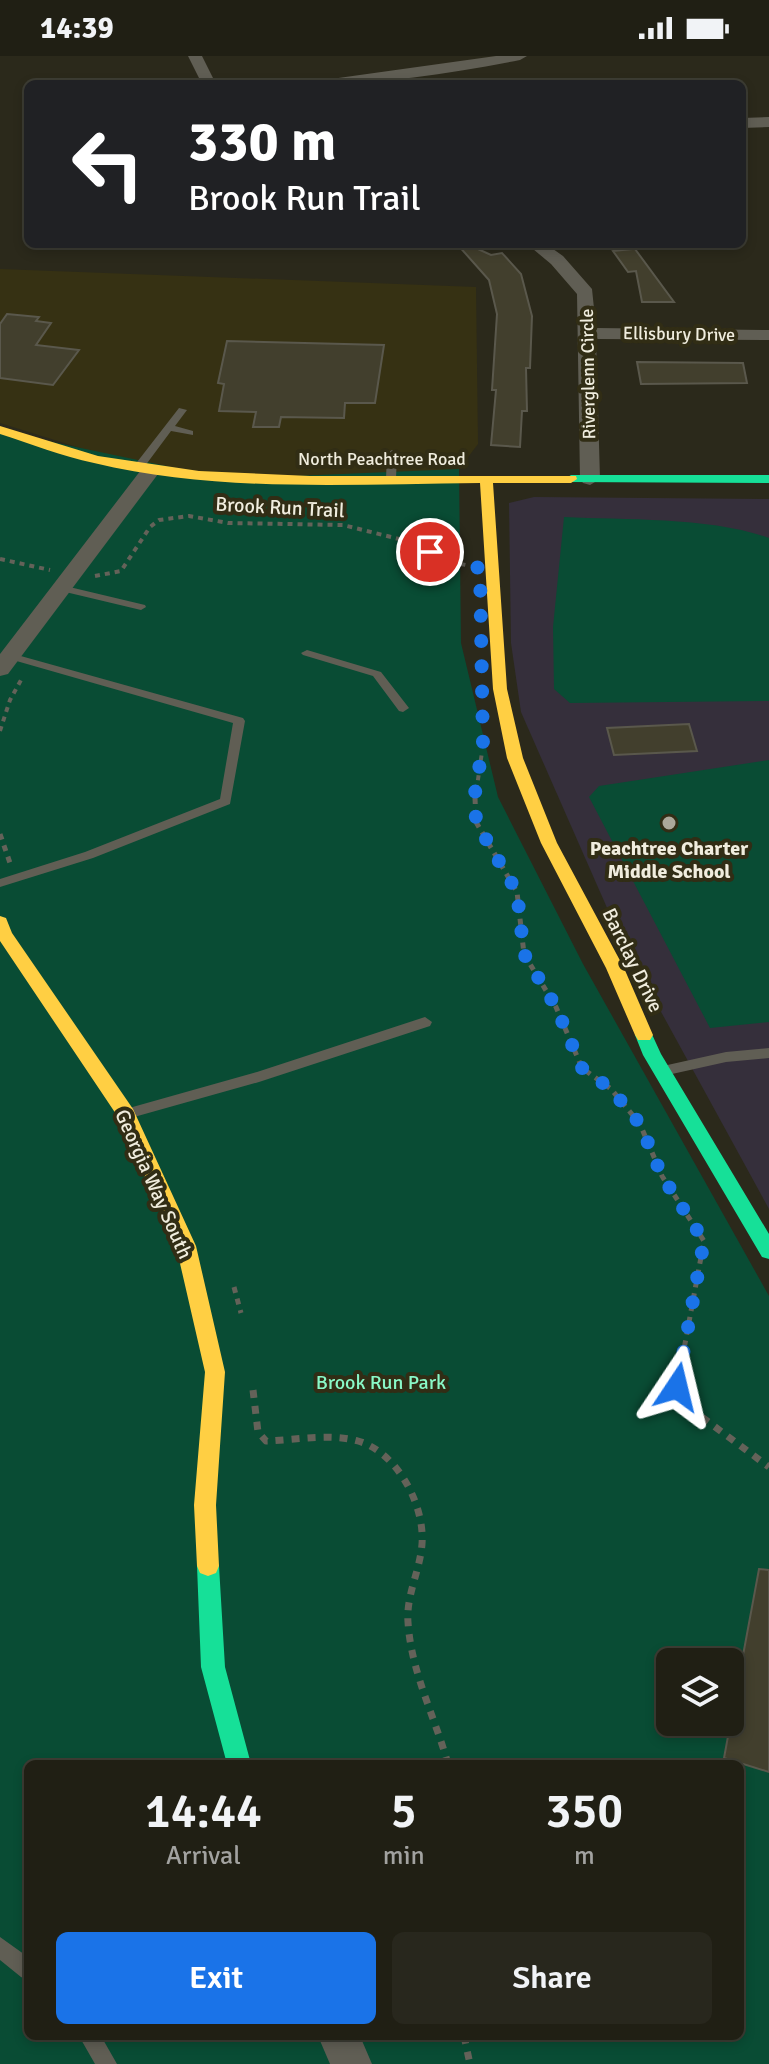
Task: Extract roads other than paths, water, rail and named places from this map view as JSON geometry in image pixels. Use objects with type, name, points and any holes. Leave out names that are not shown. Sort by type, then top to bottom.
[{"type":"street","points":[[195,56],[207,80]]},
{"type":"street","points":[[409,56],[420,72]]},
{"type":"street","points":[[356,80],[520,56]]},
{"type":"street","points":[[746,123],[769,122]]},
{"type":"street","name":"Riverglenn Circle","points":[[540,248],[557,260],[586,293],[590,479]]},
{"type":"street","name":"Ellisbury Drive","points":[[589,333],[769,335]]},
{"type":"street","name":"North Peachtree Road","points":[[0,430],[63,451],[145,469],[279,478],[769,479]]},
{"type":"street","points":[[5,663],[145,469]]},
{"type":"street","name":"Barclay Drive","points":[[486,479],[500,689],[515,758],[549,843],[615,968],[652,1055],[769,1251]]},
{"type":"street","name":"Georgia Way South","points":[[0,922],[19,957],[126,1114],[186,1246],[215,1372],[205,1505],[213,1667],[238,1760]]},
{"type":"street","points":[[341,2040],[351,2064]]},
{"type":"lane","points":[[145,469],[182,410]]},
{"type":"lane","points":[[169,428],[190,433]]},
{"type":"lane","points":[[391,479],[392,453]]},
{"type":"lane","points":[[66,581],[141,607]]},
{"type":"lane","points":[[307,653],[377,674],[403,708]]},
{"type":"lane","points":[[0,883],[89,855],[226,801],[239,721],[5,663]]},
{"type":"lane","points":[[0,961],[19,957]]},
{"type":"lane","points":[[126,1114],[273,1073],[425,1022]]},
{"type":"lane","points":[[663,1071],[726,1057],[769,1053]]},
{"type":"lane","points":[[0,1947],[24,1967]]},
{"type":"lane","points":[[92,2040],[107,2064]]},
{"type":"place","name":"Peachtree Charter Middle School","points":[[669,823]]},
{"type":"park label","name":"Brook Run Park","points":[[381,1382]]}]
